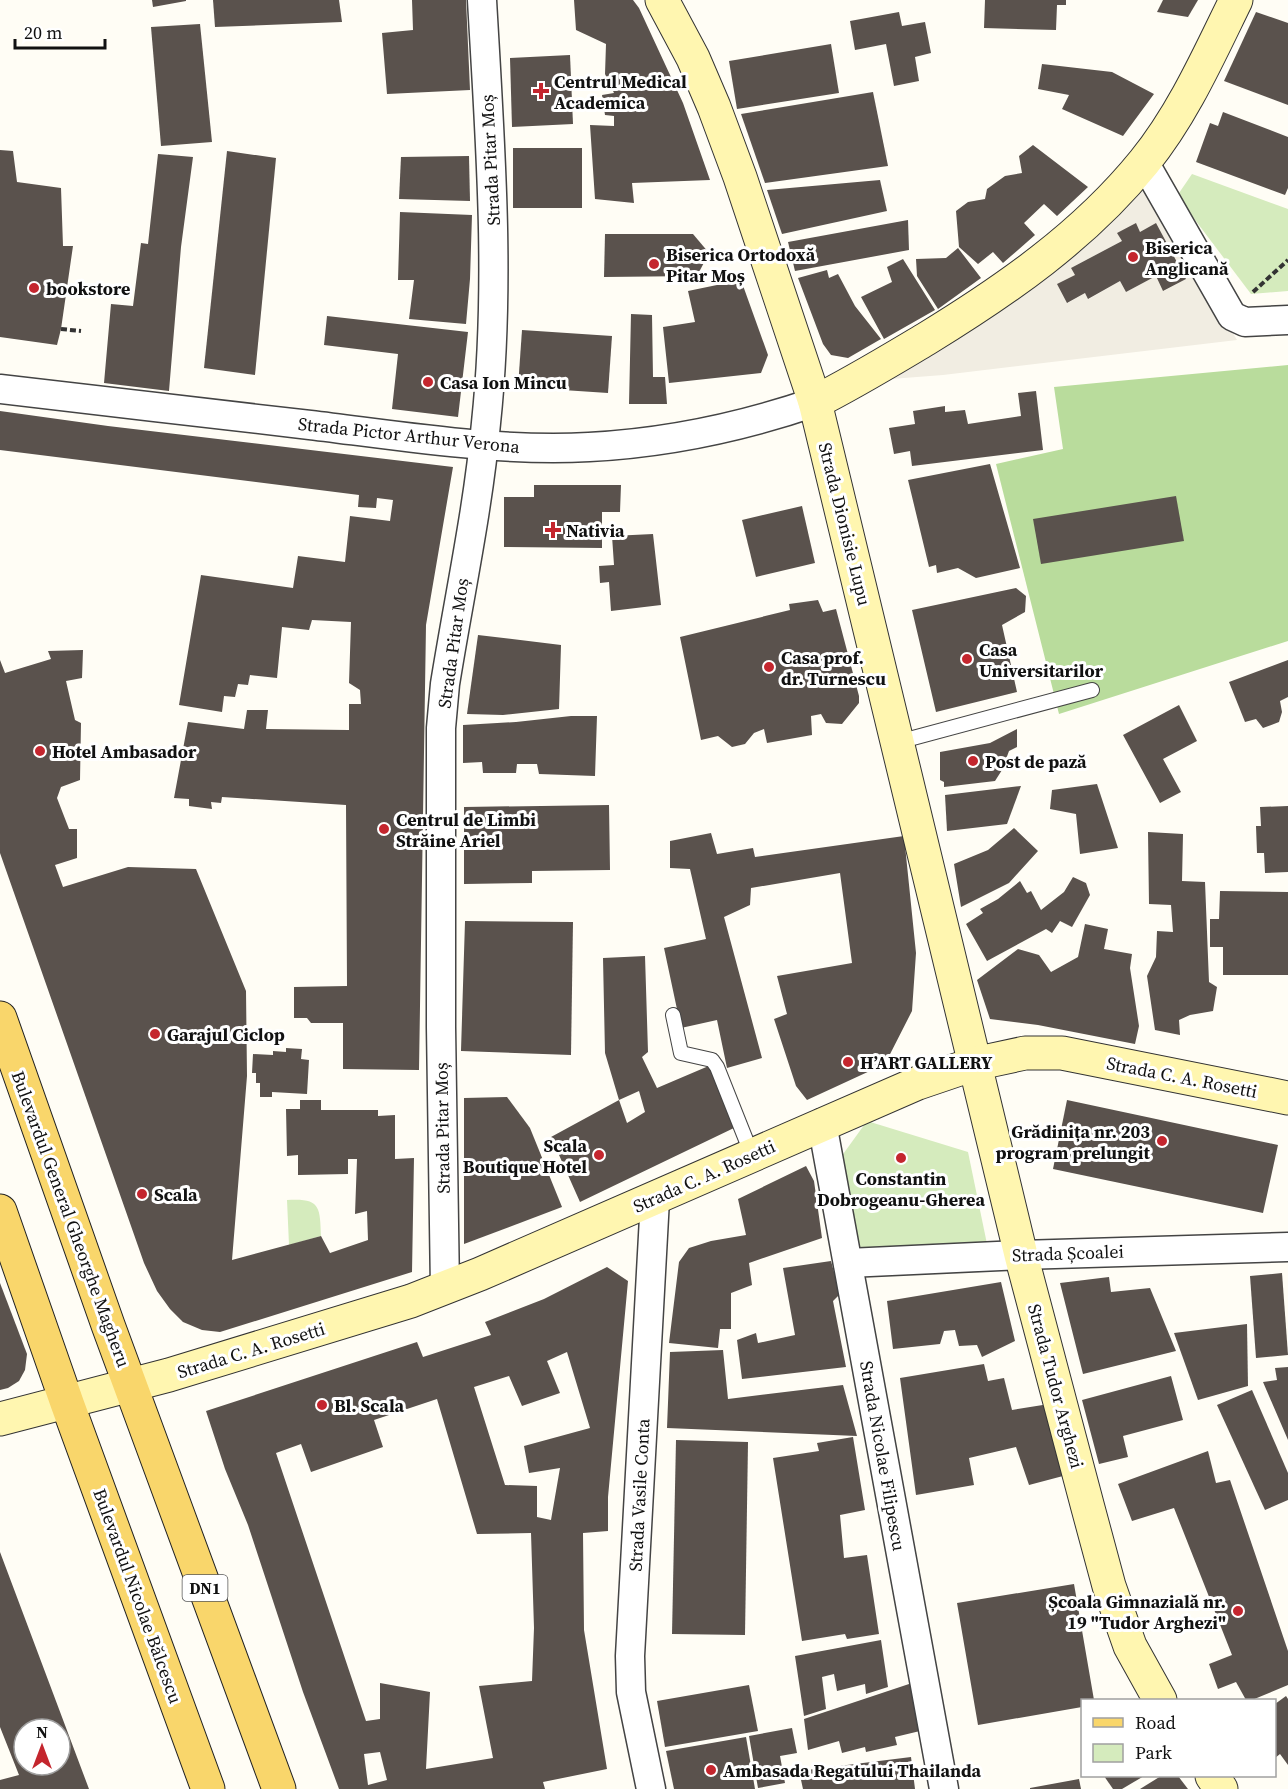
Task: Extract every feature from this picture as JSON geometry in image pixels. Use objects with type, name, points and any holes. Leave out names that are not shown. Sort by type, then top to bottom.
[{"type":"main road","name":"Bulevardul General Gheorghe Magheru","points":[[0,1018],[131,1386]]},
{"type":"main road","points":[[0,1211],[67,1403]]},
{"type":"main road","name":"DN1","points":[[131,1386],[279,1789]]},
{"type":"main road","name":"Bulevardul Nicolae Bălcescu","points":[[67,1403],[208,1789]]},
{"type":"street","name":"Strada Pitar Moș","points":[[445,1289],[441,1027],[441,728],[445,684],[484,445],[492,321],[494,217],[483,0]]},
{"type":"street","name":"Strada Dionisie Lupu","points":[[662,0],[693,58],[714,107],[740,177],[815,402],[974,1064]]},
{"type":"street","points":[[815,402],[854,382],[1014,282],[1059,248],[1109,201],[1144,162],[1182,104],[1236,0]]},
{"type":"street","points":[[1144,162],[1232,316],[1245,322],[1288,320]]},
{"type":"street","name":"Strada Pictor Arthur Verona","points":[[0,389],[484,445],[551,448],[637,443],[677,437],[746,423],[815,402]]},
{"type":"street","name":"Strada C. A. Rosetti","points":[[67,1403],[131,1386],[445,1289],[655,1199],[822,1123],[918,1083],[974,1064],[1024,1053],[1062,1053],[1288,1098]]},
{"type":"street","name":"Strada Tudor Arghezi","points":[[974,1064],[1021,1255],[1109,1586],[1130,1646],[1159,1699]]},
{"type":"street","name":"Strada Nicolae Filipescu","points":[[822,1123],[944,1789]]},
{"type":"street","name":"Strada Vasile Conta","points":[[651,1789],[631,1692],[630,1656],[655,1199]]},
{"type":"street","name":"Strada Școalei","points":[[848,1263],[1288,1247]]},
{"type":"street","points":[[0,1419],[67,1403]]},
{"type":"lane","points":[[898,742],[1092,690]]},
{"type":"lane","points":[[673,1015],[681,1053],[712,1060],[717,1067],[752,1155]]},
{"type":"path","points":[[1226,305],[1251,294],[1288,260]]},
{"type":"path","points":[[61,329],[81,331]]},
{"type":"green space","points":[[1192,174],[1288,209],[1288,291],[1251,294],[1177,196]]},
{"type":"green space","points":[[1288,365],[1288,641],[1059,714],[996,464],[1063,449],[1054,387]]},
{"type":"green space","points":[[867,1121],[968,1152],[987,1244],[861,1252],[841,1157]]},
{"type":"green space","points":[[287,1200],[306,1201],[316,1206],[320,1217],[321,1236],[289,1245]]},
{"type":"shaded area","points":[[1144,176],[1237,340],[943,375],[891,379],[1019,289]],"holes":[[[1136,224],[1140,232],[1186,279],[1164,291],[1156,276],[1126,292],[1120,281],[1089,299],[1085,293],[1068,303],[1058,284],[1075,275],[1071,268],[1122,241],[1118,233]]]},
{"type":"building","points":[[152,0],[186,0],[186,1],[153,7]]},
{"type":"building","points":[[213,0],[339,0],[342,22],[215,27]]},
{"type":"building","points":[[412,0],[466,0],[470,90],[387,94],[382,33],[413,30]]},
{"type":"building","points":[[574,0],[633,0],[639,8],[683,103],[710,180],[632,183],[634,203],[595,199],[590,125],[614,126],[614,116],[605,115],[602,95],[614,93],[605,74],[606,44],[576,30]]},
{"type":"building","points":[[985,0],[1066,0],[1066,5],[1057,5],[1056,30],[984,28]]},
{"type":"building","points":[[1163,0],[1198,0],[1188,17],[1157,12]]},
{"type":"building","points":[[899,12],[902,26],[925,22],[931,53],[915,57],[919,81],[894,86],[886,44],[855,50],[850,21]]},
{"type":"building","points":[[1256,12],[1288,23],[1288,105],[1224,81]]},
{"type":"building","points":[[200,24],[212,142],[161,146],[151,27]]},
{"type":"building","points":[[831,44],[839,93],[737,109],[729,61]]},
{"type":"building","name":"Centrul Medical Academica","points":[[570,55],[573,124],[512,127],[510,58]]},
{"type":"building","points":[[1042,64],[1112,72],[1154,94],[1123,136],[1062,109],[1069,95],[1038,89]]},
{"type":"building","points":[[873,92],[888,166],[765,183],[741,114]]},
{"type":"building","points":[[1223,112],[1288,137],[1288,188],[1285,195],[1196,162],[1210,123],[1218,126]]},
{"type":"building","points":[[1033,145],[1088,187],[1057,216],[1044,204],[1024,223],[1035,235],[1003,263],[993,252],[978,264],[959,247],[956,211],[968,202],[985,199],[987,189],[1005,176],[1022,173],[1019,156]]},
{"type":"building","points":[[513,148],[582,148],[582,208],[513,208]]},
{"type":"building","name":"bookstore","points":[[0,150],[13,151],[17,182],[61,188],[63,246],[73,246],[57,345],[0,337]]},
{"type":"building","points":[[227,151],[276,158],[255,375],[204,368]]},
{"type":"building","points":[[158,154],[193,157],[181,247],[169,391],[104,383],[111,304],[133,306],[141,243],[148,244]]},
{"type":"building","points":[[469,156],[470,201],[399,199],[401,157]]},
{"type":"building","points":[[880,180],[887,211],[782,234],[767,190]]},
{"type":"building","points":[[400,212],[472,215],[466,324],[409,319],[414,280],[398,280]]},
{"type":"building","points":[[908,220],[909,250],[795,271],[788,242]]},
{"type":"building","name":"Biserica Anglicană","points":[[1136,223],[1140,232],[1156,223],[1186,279],[1163,291],[1156,276],[1126,292],[1120,281],[1088,299],[1085,293],[1067,303],[1057,284],[1075,275],[1071,268],[1122,241],[1117,233]]},
{"type":"building","name":"Biserica Ortodoxă Pitar Moș","points":[[605,234],[693,234],[709,253],[697,276],[604,277]]},
{"type":"building","points":[[958,248],[981,278],[938,309],[917,276],[916,259],[946,258]]},
{"type":"building","points":[[903,259],[935,310],[884,339],[861,297],[892,282],[887,267]]},
{"type":"building","points":[[827,270],[829,278],[838,274],[855,306],[881,339],[848,358],[831,355],[823,344],[798,278]]},
{"type":"building","points":[[741,280],[768,355],[761,373],[669,383],[663,327],[695,322],[688,291]]},
{"type":"building","points":[[631,314],[652,315],[653,377],[665,377],[667,404],[629,404]]},
{"type":"building","name":"Casa Ion Mincu","points":[[327,316],[468,332],[458,417],[392,409],[398,354],[324,345]]},
{"type":"building","points":[[522,330],[612,336],[608,393],[518,387]]},
{"type":"building","points":[[1036,391],[1043,450],[912,466],[910,451],[894,454],[889,428],[915,424],[913,411],[945,406],[945,412],[965,410],[968,424],[1021,416],[1018,393]]},
{"type":"building","points":[[0,411],[453,467],[426,625],[419,1070],[343,1069],[343,1023],[311,1023],[307,1018],[294,1018],[294,987],[347,986],[346,805],[222,797],[221,803],[211,802],[212,809],[189,806],[189,799],[174,798],[188,722],[244,729],[247,710],[268,710],[266,729],[349,730],[349,704],[361,704],[360,690],[349,683],[351,622],[312,620],[309,630],[282,627],[277,678],[250,675],[248,685],[238,684],[235,697],[224,696],[222,712],[179,705],[201,575],[293,588],[298,556],[345,562],[350,516],[390,521],[393,500],[377,498],[376,508],[358,507],[359,495],[0,450]]},
{"type":"building","points":[[990,464],[1020,568],[976,578],[958,568],[937,573],[936,565],[929,567],[908,480]]},
{"type":"building","name":"Nativia","points":[[534,485],[621,485],[620,512],[602,512],[602,548],[504,547],[504,497],[534,497]]},
{"type":"building","points":[[1176,496],[1184,541],[1041,564],[1033,519]]},
{"type":"building","points":[[802,506],[815,563],[756,577],[742,520]]},
{"type":"building","points":[[653,534],[661,605],[611,611],[609,582],[600,583],[599,566],[614,565],[612,536]]},
{"type":"building","name":"Casa Universitarilor","points":[[1016,588],[1026,596],[1025,612],[1002,625],[1017,692],[936,712],[912,610]]},
{"type":"building","name":"Casa prof. dr. Turnescu","points":[[818,600],[823,612],[836,609],[859,696],[859,703],[842,724],[826,723],[821,714],[811,716],[812,735],[767,743],[764,729],[754,733],[745,744],[732,747],[718,736],[701,740],[680,637],[790,610],[789,604]]},
{"type":"building","points":[[478,635],[561,645],[559,709],[503,715],[467,714]]},
{"type":"building","points":[[83,650],[82,678],[66,681],[75,720],[81,723],[80,780],[61,787],[57,798],[69,829],[77,829],[77,858],[55,865],[63,887],[128,867],[196,869],[246,991],[247,1076],[232,1260],[321,1236],[330,1253],[368,1240],[367,1211],[355,1214],[357,1159],[348,1159],[348,1174],[298,1175],[298,1155],[287,1156],[286,1109],[300,1109],[300,1100],[321,1100],[321,1110],[378,1110],[378,1116],[395,1115],[395,1159],[414,1158],[412,1272],[220,1332],[202,1330],[183,1322],[157,1291],[144,1263],[0,853],[0,660],[5,673],[51,659],[48,651]]},
{"type":"building","points":[[1288,660],[1288,697],[1280,701],[1282,712],[1279,722],[1263,728],[1256,719],[1245,722],[1229,682]]},
{"type":"building","points":[[1179,705],[1197,741],[1163,759],[1181,792],[1160,803],[1123,735]]},
{"type":"building","points":[[597,716],[595,776],[539,774],[537,764],[517,764],[516,773],[483,773],[482,762],[463,763],[463,725]]},
{"type":"building","name":"Post de pază","points":[[1017,729],[1017,747],[1009,751],[995,781],[944,787],[944,782],[940,780],[940,752],[990,743]]},
{"type":"building","points":[[1097,784],[1118,848],[1080,854],[1076,814],[1050,809],[1052,790]]},
{"type":"building","points":[[1021,786],[1007,824],[947,831],[945,795]]},
{"type":"building","points":[[609,805],[610,870],[532,871],[532,883],[464,884],[464,807]]},
{"type":"building","points":[[1288,806],[1288,872],[1265,873],[1264,853],[1257,853],[1256,826],[1261,826],[1260,807]]},
{"type":"building","points":[[1014,828],[1038,851],[1009,883],[961,907],[954,864],[988,850]]},
{"type":"building","points":[[1148,832],[1183,834],[1182,881],[1205,882],[1209,982],[1217,987],[1213,1011],[1190,1015],[1179,1020],[1180,1035],[1155,1030],[1147,976],[1156,957],[1157,931],[1173,932],[1171,905],[1149,904]]},
{"type":"building","points":[[711,833],[717,854],[753,848],[755,857],[904,836],[916,953],[912,1011],[885,1064],[807,1100],[796,1086],[774,1019],[787,1014],[777,976],[852,963],[840,873],[751,888],[750,905],[724,917],[762,1058],[727,1068],[717,1020],[681,1028],[664,948],[706,939],[690,869],[670,868],[670,841]]},
{"type":"building","points":[[1073,877],[1086,883],[1090,895],[1072,927],[1060,921],[1052,933],[1046,929],[987,961],[966,924],[983,913],[980,909],[998,899],[1020,881],[1027,893],[1031,891],[1041,910],[1064,892]]},
{"type":"building","points":[[1220,891],[1288,892],[1288,975],[1223,975],[1223,947],[1210,947],[1210,919],[1219,919]]},
{"type":"building","points":[[465,921],[573,922],[571,1055],[461,1051]]},
{"type":"building","points":[[1085,924],[1108,929],[1104,949],[1132,954],[1130,968],[1139,1026],[1135,1044],[1038,1025],[990,1019],[977,980],[1018,949],[1039,955],[1051,972],[1078,957]]},
{"type":"building","points":[[645,956],[648,1052],[642,1057],[657,1088],[711,1065],[736,1127],[580,1202],[551,1137],[619,1100],[605,1053],[603,958]],"holes":[[[639,1091],[645,1112],[627,1123],[619,1100]]]},
{"type":"building","points":[[286,1048],[302,1049],[301,1059],[309,1060],[307,1094],[272,1092],[272,1097],[260,1097],[260,1083],[256,1083],[256,1073],[252,1073],[253,1054],[273,1055],[273,1051],[286,1052]]},
{"type":"building","points":[[507,1097],[530,1128],[562,1207],[464,1244],[464,1098]]},
{"type":"building","points":[[1067,1100],[1278,1145],[1263,1213],[1053,1169]]},
{"type":"building","points":[[806,1166],[814,1181],[822,1238],[749,1263],[752,1285],[731,1293],[731,1329],[720,1329],[718,1348],[669,1343],[679,1262],[689,1248],[711,1241],[746,1235],[738,1199]]},
{"type":"building","points":[[831,1261],[840,1294],[833,1301],[846,1367],[742,1379],[737,1340],[756,1333],[758,1343],[795,1335],[783,1268]]},
{"type":"building","points":[[607,1267],[628,1281],[608,1497],[608,1531],[583,1533],[584,1630],[607,1769],[543,1782],[545,1789],[339,1789],[206,1411],[417,1342],[423,1357],[491,1335],[485,1322],[544,1299]],"holes":[[[567,1352],[590,1428],[524,1446],[529,1473],[560,1468],[551,1520],[537,1517],[537,1486],[505,1485],[474,1387],[509,1376],[522,1406],[560,1393],[547,1361]],[[437,1399],[477,1534],[531,1533],[534,1628],[532,1681],[479,1686],[493,1758],[426,1769],[430,1692],[380,1683],[380,1719],[366,1721],[276,1453],[301,1444],[311,1472],[383,1447],[374,1420]],[[380,1752],[387,1780],[368,1785],[364,1754]]]},
{"type":"building","points":[[1282,1273],[1288,1355],[1256,1358],[1250,1276]]},
{"type":"building","points":[[1109,1277],[1111,1292],[1150,1288],[1176,1351],[1083,1374],[1060,1283]]},
{"type":"building","points":[[1001,1282],[1015,1341],[982,1357],[977,1345],[959,1346],[955,1330],[944,1331],[940,1344],[893,1349],[887,1301]]},
{"type":"building","points":[[0,1283],[27,1354],[25,1370],[19,1381],[0,1390]]},
{"type":"building","points":[[1247,1324],[1248,1386],[1198,1400],[1174,1333]]},
{"type":"building","points":[[723,1350],[728,1399],[843,1385],[857,1436],[667,1428],[670,1352]]},
{"type":"building","points":[[984,1364],[988,1381],[1004,1378],[1012,1410],[1049,1404],[1063,1476],[1029,1485],[1016,1447],[969,1458],[974,1485],[916,1495],[900,1378]]},
{"type":"building","points":[[1288,1367],[1288,1440],[1263,1382],[1277,1380],[1275,1368]]},
{"type":"building","points":[[1171,1376],[1183,1420],[1123,1436],[1128,1457],[1099,1464],[1082,1400]]},
{"type":"building","points":[[1252,1390],[1288,1473],[1288,1500],[1265,1510],[1217,1405]]},
{"type":"building","points":[[853,1437],[865,1510],[840,1515],[844,1558],[867,1555],[879,1634],[847,1639],[845,1634],[802,1641],[773,1458],[819,1451],[817,1443]]},
{"type":"building","points":[[676,1440],[748,1442],[745,1635],[672,1634]]},
{"type":"building","name":"Școala Gimnazială nr. 19 \"Tudor Arghezi\"","points":[[1208,1451],[1216,1483],[1230,1480],[1288,1651],[1288,1685],[1254,1699],[1245,1699],[1236,1682],[1218,1689],[1209,1664],[1232,1655],[1174,1508],[1132,1521],[1118,1484]]},
{"type":"building","points":[[0,1552],[62,1717],[12,1717],[12,1757],[0,1727]]},
{"type":"building","points":[[1074,1584],[1094,1699],[1081,1699],[1081,1707],[978,1725],[957,1603]]},
{"type":"building","points":[[881,1640],[888,1687],[866,1694],[865,1684],[837,1691],[834,1674],[822,1677],[826,1709],[804,1716],[795,1656]]},
{"type":"building","points":[[912,1683],[920,1731],[895,1737],[897,1745],[866,1752],[865,1747],[842,1753],[839,1741],[808,1750],[804,1719]]},
{"type":"building","points":[[749,1685],[758,1731],[665,1747],[657,1701]]},
{"type":"building","points":[[1286,1696],[1288,1699],[1288,1765],[1280,1754],[1276,1757],[1276,1703]]},
{"type":"building","points":[[792,1728],[797,1753],[780,1756],[785,1783],[758,1788],[749,1736]]},
{"type":"building","name":"Ambasada Regatului Thailanda","points":[[746,1737],[755,1789],[674,1789],[666,1751]]},
{"type":"building","points":[[72,1744],[89,1789],[0,1789],[0,1780],[12,1777],[72,1777]]},
{"type":"building","points":[[911,1757],[915,1789],[803,1789],[799,1771]]},
{"type":"building","points":[[1105,1777],[1142,1777],[1122,1789],[1113,1789]]},
{"type":"building","points":[[1159,1777],[1179,1777],[1188,1789],[1140,1789]]},
{"type":"building","points":[[1079,1779],[1081,1789],[1030,1789],[1030,1788]]},
{"type":"place","name":"Centrul Medical Academica","points":[[541,91]]},
{"type":"place","name":"Biserica Anglicană","points":[[1133,257]]},
{"type":"place","name":"Biserica Ortodoxă Pitar Moș","points":[[654,264]]},
{"type":"place","name":"bookstore","points":[[34,288]]},
{"type":"place","name":"Casa Ion Mincu","points":[[428,382]]},
{"type":"place","name":"Nativia","points":[[553,530]]},
{"type":"place","name":"Casa Universitarilor","points":[[967,659]]},
{"type":"place","name":"Casa prof. dr. Turnescu","points":[[769,667]]},
{"type":"place","name":"Hotel Ambasador","points":[[40,751]]},
{"type":"place","name":"Post de pază","points":[[973,761]]},
{"type":"place","name":"Centrul de Limbi Străine Ariel","points":[[384,829]]},
{"type":"place","name":"Garajul Ciclop","points":[[155,1034]]},
{"type":"place","name":"H’ART GALLERY","points":[[848,1062]]},
{"type":"place","name":"Grădinița nr. 203 program prelungit","points":[[1162,1141]]},
{"type":"place","name":"Scala Boutique Hotel","points":[[599,1155]]},
{"type":"place","name":"Constantin Dobrogeanu-Gherea","points":[[901,1158]]},
{"type":"place","name":"Scala","points":[[142,1194]]},
{"type":"place","name":"Bl. Scala","points":[[322,1405]]},
{"type":"place","name":"Școala Gimnazială nr. 19 \"Tudor Arghezi\"","points":[[1238,1611]]},
{"type":"place","name":"Ambasada Regatului Thailanda","points":[[711,1770]]}]
